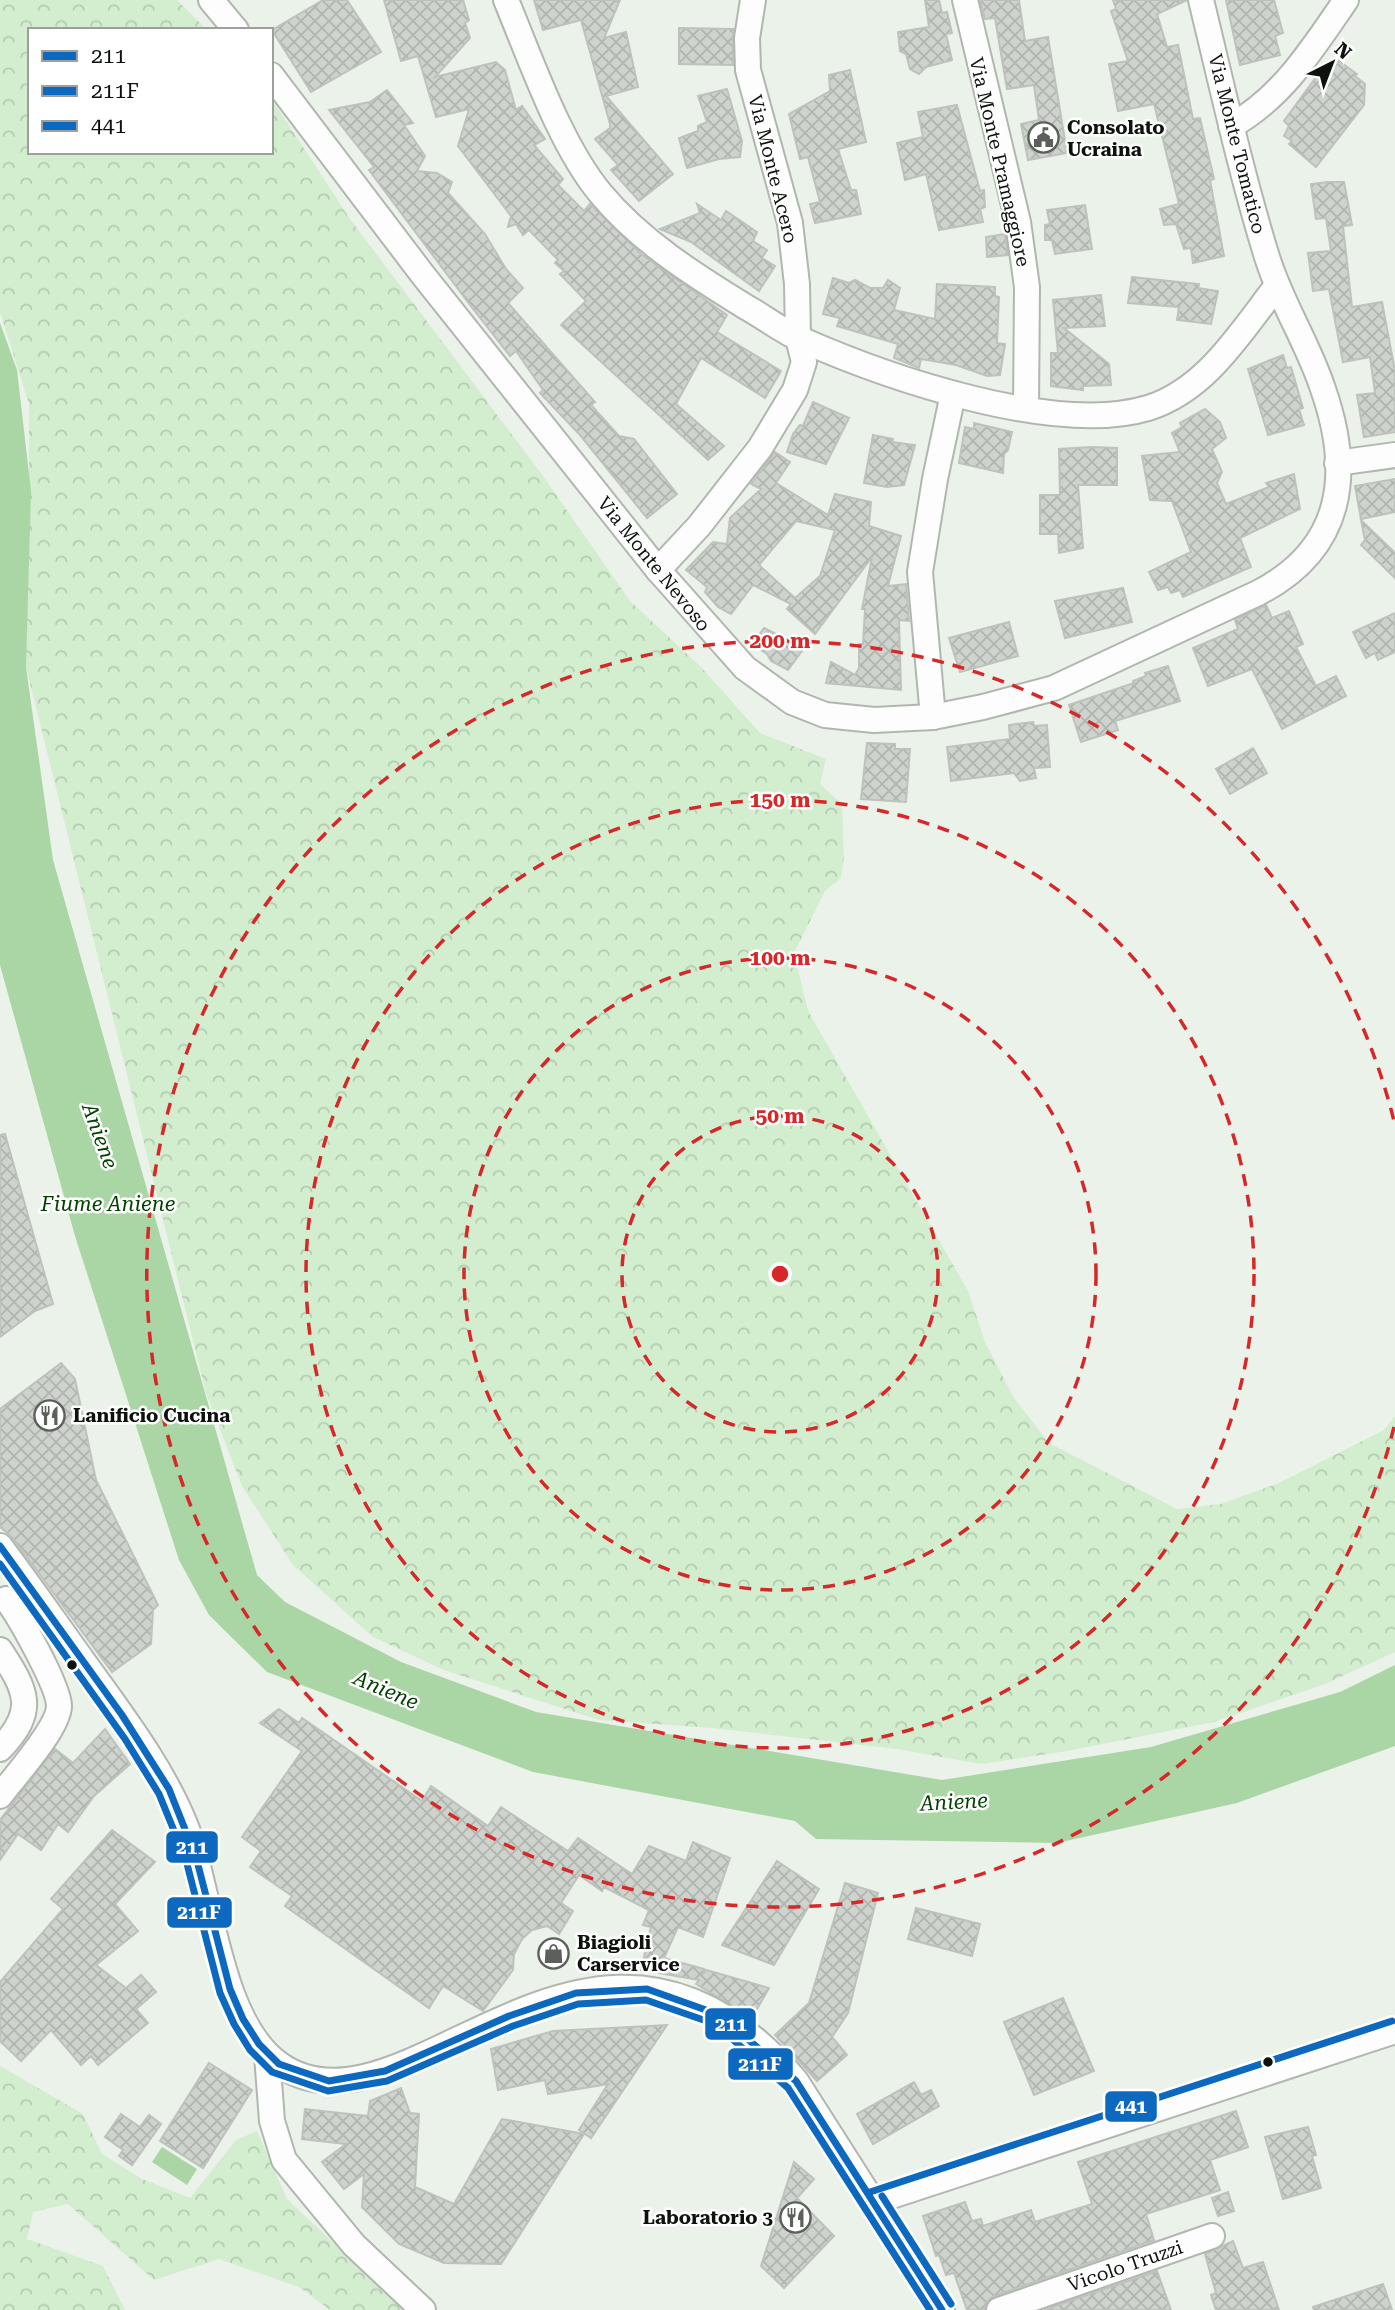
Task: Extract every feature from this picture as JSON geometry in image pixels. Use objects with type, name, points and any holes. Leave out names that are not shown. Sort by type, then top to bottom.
[{"type":"street","points":[[211,0],[234,28]]},
{"type":"street","points":[[506,0],[565,136],[590,179],[609,203],[648,240],[704,281],[798,338],[953,394],[1026,408],[1105,413],[1136,410],[1161,403],[1188,387],[1213,366],[1276,287]]},
{"type":"street","name":"Via Monte Acero","points":[[658,570],[740,475],[779,418],[798,384],[803,367],[804,355],[798,338],[797,284],[790,223],[748,70],[747,38],[753,0]]},
{"type":"street","name":"Via Monte Pramaggiore","points":[[965,0],[1018,222],[1027,287],[1026,408]]},
{"type":"street","name":"Via Monte Tomatico","points":[[1200,0],[1231,126],[1276,287]]},
{"type":"street","points":[[1231,126],[1261,108],[1286,83],[1346,0]]},
{"type":"street","name":"Via Monte Nevoso","points":[[273,78],[422,275],[658,570],[739,663],[792,702],[843,719],[933,717],[1054,688],[1287,577],[1305,561],[1325,535],[1333,511],[1337,463],[1334,429],[1323,388],[1276,287]]},
{"type":"street","points":[[933,717],[920,572],[935,479],[953,394]]},
{"type":"street","points":[[1337,463],[1395,455]]},
{"type":"street","points":[[0,1546],[123,1717],[176,1804],[190,1840],[241,2020],[267,2054],[288,2070],[311,2078],[360,2076],[394,2067],[525,2010],[565,1997],[609,1987],[657,1989],[692,2000],[727,2018],[777,2059],[810,2101],[942,2310]]},
{"type":"street","points":[[0,1796],[54,1722],[59,1705],[48,1674],[3,1602],[26,1581]]},
{"type":"street","points":[[0,1650],[26,1701],[18,1730],[0,1749]]},
{"type":"street","points":[[873,2202],[1395,2031]]},
{"type":"street","points":[[267,2054],[272,2121],[284,2160],[354,2245],[423,2310]]},
{"type":"street","name":"Vicolo Truzzi","points":[[999,2310],[1212,2236]]},
{"type":"green space","points":[[0,0],[177,0],[205,28],[28,28],[28,154],[273,154],[273,101],[350,219],[543,476],[630,601],[701,667],[760,733],[826,759],[820,784],[842,804],[844,857],[841,878],[825,891],[794,953],[808,1011],[968,1291],[985,1342],[1014,1398],[1049,1443],[1177,1509],[1221,1504],[1279,1483],[1384,1430],[1395,1416],[1395,1652],[1325,1684],[1214,1722],[1067,1751],[981,1764],[897,1749],[712,1728],[599,1720],[444,1670],[373,1637],[293,1565],[242,1486],[206,1393],[26,667],[21,638],[29,509],[29,404],[0,312]]},
{"type":"green space","points":[[0,2066],[83,2114],[102,2154],[142,2179],[190,2198],[236,2140],[257,2131],[287,2199],[405,2310],[330,2310],[299,2287],[219,2259],[154,2280],[68,2204],[33,2212],[27,2239],[103,2266],[125,2310],[0,2310]]},
{"type":"water","name":"Fiume Aniene","points":[[0,323],[17,370],[31,491],[26,667],[53,860],[257,1575],[285,1602],[401,1662],[536,1712],[942,1780],[1151,1747],[1340,1692],[1395,1665],[1395,1746],[1237,1803],[1057,1843],[816,1839],[795,1821],[533,1772],[267,1672],[209,1615],[179,1560],[75,1236],[0,965]]},
{"type":"water","points":[[162,2147],[197,2169],[187,2185],[152,2162]]},
{"type":"building","points":[[323,0],[347,0],[381,52],[311,92],[273,29]]},
{"type":"building","points":[[384,0],[463,0],[469,20],[465,23],[470,38],[435,77],[496,62],[505,70],[516,110],[522,106],[545,139],[534,145],[563,179],[558,185],[584,211],[590,204],[641,254],[727,315],[717,332],[781,371],[765,398],[701,358],[676,404],[724,446],[708,460],[561,325],[586,301],[560,274],[564,271],[555,263],[558,260],[529,230],[523,235],[516,224],[508,227],[511,216],[458,146],[469,109],[436,117],[418,56],[401,61]]},
{"type":"building","points":[[534,0],[620,0],[604,38],[626,32],[638,87],[606,96],[673,174],[639,201],[611,170],[618,165],[595,139],[610,128],[610,124],[581,20],[543,30]]},
{"type":"building","points":[[925,0],[939,0],[942,13],[947,12],[952,33],[946,34],[952,60],[926,67],[919,74],[910,69],[906,54],[900,51],[898,32],[929,27]]},
{"type":"building","points":[[980,0],[1019,0],[1025,41],[1048,37],[1067,153],[1028,160],[1021,124],[1039,120],[1034,85],[1007,89],[995,18],[985,19]]},
{"type":"building","points":[[1113,0],[1187,0],[1157,14],[1167,47],[1178,45],[1193,119],[1200,118],[1214,179],[1210,180],[1224,256],[1193,263],[1191,248],[1184,249],[1176,224],[1164,225],[1160,209],[1179,204],[1154,104],[1118,111],[1109,64],[1128,61],[1111,11],[1116,9]]},
{"type":"building","points":[[1226,0],[1274,0],[1283,33],[1275,36],[1280,55],[1240,65]]},
{"type":"building","points":[[679,28],[733,29],[733,65],[679,64]]},
{"type":"building","points":[[1339,61],[1357,74],[1355,76],[1365,84],[1364,105],[1316,167],[1289,144],[1292,141],[1284,136],[1289,126],[1284,121],[1322,69],[1330,73]]},
{"type":"building","points":[[850,70],[866,142],[838,149],[851,190],[856,190],[861,214],[815,223],[810,204],[820,202],[808,157],[800,159],[789,114],[830,91],[829,75]]},
{"type":"building","points":[[727,89],[742,141],[740,157],[719,159],[687,168],[679,138],[698,131],[698,126],[707,122],[698,96]]},
{"type":"building","points":[[387,90],[413,123],[404,125],[425,156],[417,171],[437,173],[452,182],[448,193],[485,234],[506,269],[523,288],[508,303],[595,402],[591,405],[619,436],[634,439],[677,494],[647,518],[580,435],[540,393],[543,390],[516,351],[510,356],[470,305],[369,170],[374,167],[329,110],[370,102]]},
{"type":"building","points":[[957,105],[980,191],[984,190],[985,207],[980,209],[983,222],[939,230],[926,174],[905,180],[897,143],[923,137],[918,112]]},
{"type":"building","points":[[1344,182],[1352,225],[1343,226],[1352,307],[1382,302],[1395,371],[1395,432],[1364,437],[1357,395],[1375,393],[1370,357],[1343,362],[1329,289],[1313,291],[1308,253],[1331,251],[1326,218],[1316,219],[1311,184]]},
{"type":"building","points":[[697,204],[721,220],[726,211],[757,232],[753,241],[767,250],[762,258],[775,266],[759,291],[691,242],[660,229],[700,213]]},
{"type":"building","points":[[1085,205],[1092,249],[1055,254],[1052,240],[1045,240],[1045,225],[1050,224],[1047,210]]},
{"type":"building","points":[[1005,234],[1008,255],[987,257],[986,237]]},
{"type":"building","points":[[1132,277],[1199,284],[1198,288],[1218,291],[1211,324],[1177,320],[1179,307],[1128,303]]},
{"type":"building","points":[[833,278],[849,283],[855,280],[870,288],[883,288],[888,280],[900,288],[894,310],[935,319],[937,284],[995,287],[995,296],[999,297],[997,343],[1005,344],[1000,375],[987,376],[956,365],[921,359],[919,368],[894,358],[898,344],[837,326],[840,318],[823,314]]},
{"type":"building","points":[[1101,295],[1105,326],[1064,328],[1109,364],[1111,385],[1083,386],[1083,390],[1051,386],[1051,353],[1058,353],[1053,300]]},
{"type":"building","points":[[1283,355],[1287,368],[1291,367],[1303,408],[1299,409],[1304,425],[1268,435],[1248,369]]},
{"type":"building","points":[[813,402],[849,418],[826,464],[787,452],[793,434],[800,425],[803,426]]},
{"type":"building","points":[[1205,409],[1220,422],[1226,438],[1212,449],[1222,472],[1217,483],[1226,504],[1269,487],[1266,483],[1294,474],[1300,509],[1240,538],[1251,567],[1183,597],[1180,590],[1171,593],[1168,587],[1158,590],[1149,572],[1191,552],[1172,501],[1150,500],[1142,456],[1180,452],[1172,433],[1182,427],[1180,423]]},
{"type":"building","points":[[974,423],[1012,432],[1008,450],[1004,454],[1003,473],[959,463],[965,427],[974,429]]},
{"type":"building","points":[[873,435],[893,439],[892,442],[915,445],[904,485],[887,487],[864,483]]},
{"type":"building","points":[[1117,448],[1117,485],[1078,485],[1083,548],[1059,553],[1058,534],[1040,534],[1040,495],[1060,495],[1059,449]]},
{"type":"building","points":[[775,452],[790,462],[776,483],[828,515],[835,494],[871,502],[869,526],[901,536],[888,586],[906,584],[909,621],[899,620],[901,690],[826,683],[831,662],[855,675],[859,668],[859,644],[863,644],[865,609],[862,609],[872,557],[815,634],[787,609],[791,604],[753,585],[731,614],[718,607],[705,592],[707,587],[686,570],[713,542],[727,544],[730,518],[761,489],[751,484]],"holes":[[[796,521],[835,530],[820,576],[795,598],[759,565]]]},
{"type":"building","points":[[1395,479],[1395,512],[1361,519],[1355,486]]},
{"type":"building","points":[[1361,520],[1395,553],[1395,578],[1361,545],[1365,540]]},
{"type":"building","points":[[1123,588],[1132,622],[1065,638],[1055,601]]},
{"type":"building","points":[[1266,605],[1272,618],[1289,611],[1303,644],[1296,647],[1316,686],[1336,676],[1346,696],[1282,729],[1252,669],[1208,686],[1193,648],[1238,629],[1235,620]]},
{"type":"building","points":[[1395,613],[1395,652],[1378,660],[1375,653],[1366,658],[1353,632]]},
{"type":"building","points":[[1009,622],[1018,656],[960,672],[949,638]]},
{"type":"building","points":[[764,628],[804,648],[788,670],[771,661],[767,654],[752,644]]},
{"type":"building","points":[[1168,666],[1180,701],[1115,721],[1118,730],[1081,742],[1069,705],[1134,683],[1133,681],[1146,676],[1145,673]]},
{"type":"building","points":[[1033,722],[1034,726],[1047,725],[1050,767],[1034,768],[1036,778],[1020,781],[1014,773],[951,781],[947,747],[1010,739],[1009,725]]},
{"type":"building","points":[[867,743],[895,744],[895,749],[910,749],[906,802],[861,799]]},
{"type":"building","points":[[1253,748],[1267,773],[1230,794],[1216,769]]},
{"type":"building","points":[[5,1134],[53,1304],[35,1311],[0,1337],[0,1135]]},
{"type":"building","points":[[61,1363],[75,1379],[96,1480],[158,1605],[153,1610],[151,1644],[112,1672],[12,1537],[0,1527],[0,1409]]},
{"type":"building","points":[[279,1709],[299,1723],[302,1718],[422,1801],[431,1786],[488,1826],[501,1807],[568,1851],[578,1838],[632,1874],[649,1846],[686,1861],[693,1842],[730,1858],[703,1937],[678,1927],[664,1958],[704,1969],[702,1975],[706,1970],[769,1988],[752,2018],[696,1984],[699,1980],[641,1970],[651,1927],[643,1925],[649,1910],[604,1887],[602,1891],[579,1875],[561,1903],[573,1911],[559,1934],[547,1926],[532,1930],[522,1939],[514,1954],[513,1970],[483,2011],[443,1986],[429,2008],[285,1906],[292,1896],[250,1867],[261,1851],[242,1837],[302,1751],[260,1723]]},
{"type":"building","points":[[105,1729],[130,1764],[94,1796],[68,1832],[58,1824],[41,1850],[18,1834],[0,1860],[0,1820],[55,1749],[73,1763]]},
{"type":"building","points":[[112,1830],[155,1862],[115,1904],[138,1931],[96,1965],[126,1988],[141,1975],[156,1992],[136,2009],[148,2023],[98,2065],[91,2056],[81,2065],[51,2030],[21,2061],[0,2041],[0,1982],[63,1909],[51,1899]]},
{"type":"building","points":[[777,1861],[819,1889],[774,1965],[722,1945]]},
{"type":"building","points":[[845,1883],[878,1893],[848,2013],[832,2037],[847,2055],[817,2081],[775,2035],[809,2003]]},
{"type":"building","points":[[916,1908],[980,1924],[972,1956],[908,1939]]},
{"type":"building","points":[[1063,1998],[1094,2071],[1034,2095],[1004,2022]]},
{"type":"building","points":[[667,2025],[591,2138],[579,2130],[608,2084],[548,2094],[545,2080],[498,2090],[491,2049],[553,2031]]},
{"type":"building","points":[[209,2063],[252,2090],[203,2168],[160,2141]]},
{"type":"building","points":[[914,2082],[921,2095],[931,2090],[939,2106],[873,2144],[857,2114]]},
{"type":"building","points":[[401,2088],[410,2113],[419,2114],[415,2187],[454,2204],[502,2119],[584,2134],[501,2264],[444,2263],[399,2244],[362,2207],[364,2174],[344,2189],[322,2162],[346,2144],[302,2139],[305,2109],[368,2116],[370,2101]]},
{"type":"building","points":[[1236,2111],[1248,2147],[1210,2160],[1220,2190],[1146,2214],[1154,2240],[994,2296],[987,2301],[984,2310],[967,2310],[954,2273],[946,2275],[939,2255],[936,2256],[923,2216],[965,2202],[972,2221],[981,2219],[983,2226],[1031,2210],[1035,2222],[1092,2204],[1078,2162]]},
{"type":"building","points":[[121,2114],[140,2127],[149,2115],[161,2124],[132,2165],[119,2156],[123,2150],[105,2137]]},
{"type":"building","points":[[1308,2127],[1316,2155],[1312,2156],[1321,2188],[1283,2199],[1265,2137]]},
{"type":"building","name":"Laboratorio 3","points":[[794,2162],[814,2179],[797,2198],[834,2236],[784,2288],[761,2266]]},
{"type":"building","points":[[1228,2192],[1234,2211],[1218,2216],[1212,2198]]},
{"type":"building","points":[[1233,2241],[1243,2268],[1263,2262],[1279,2310],[1216,2310],[1211,2295],[1216,2293],[1205,2254]]},
{"type":"building","points":[[1157,2271],[1171,2310],[1044,2310]]},
{"type":"building","points":[[1383,2284],[1392,2310],[1314,2310],[1313,2307]]},
{"type":"transit line","name":"211","points":[[0,1546],[122,1715],[169,1789],[196,1857],[230,1989],[243,2019],[259,2044],[279,2064],[329,2081],[385,2071],[509,2016],[576,1993],[647,1989],[720,2015],[796,2081],[942,2310]]},
{"type":"transit line","name":"211F","points":[[0,1564],[125,1739],[159,1794],[186,1860],[220,1993],[250,2050],[272,2072],[328,2091],[387,2081],[513,2026],[578,2004],[646,2000],[715,2024],[788,2088],[930,2310]]},
{"type":"transit line","name":"441","points":[[870,2192],[1392,2021]]},
{"type":"transit line","name":"441","points":[[882,2196],[951,2304]]},
{"type":"place","name":"Consolato Ucraina","points":[[1044,138]]},
{"type":"place","name":"Lanificio Cucina","points":[[50,1415]]},
{"type":"place","name":"Biagioli Carservice","points":[[554,1953]]},
{"type":"place","name":"Laboratorio 3","points":[[796,2217]]},
{"type":"water label","name":"Aniene","points":[[100,1136]]},
{"type":"water label","name":"Aniene","points":[[386,1690]]},
{"type":"water label","name":"Aniene","points":[[954,1802]]}]
